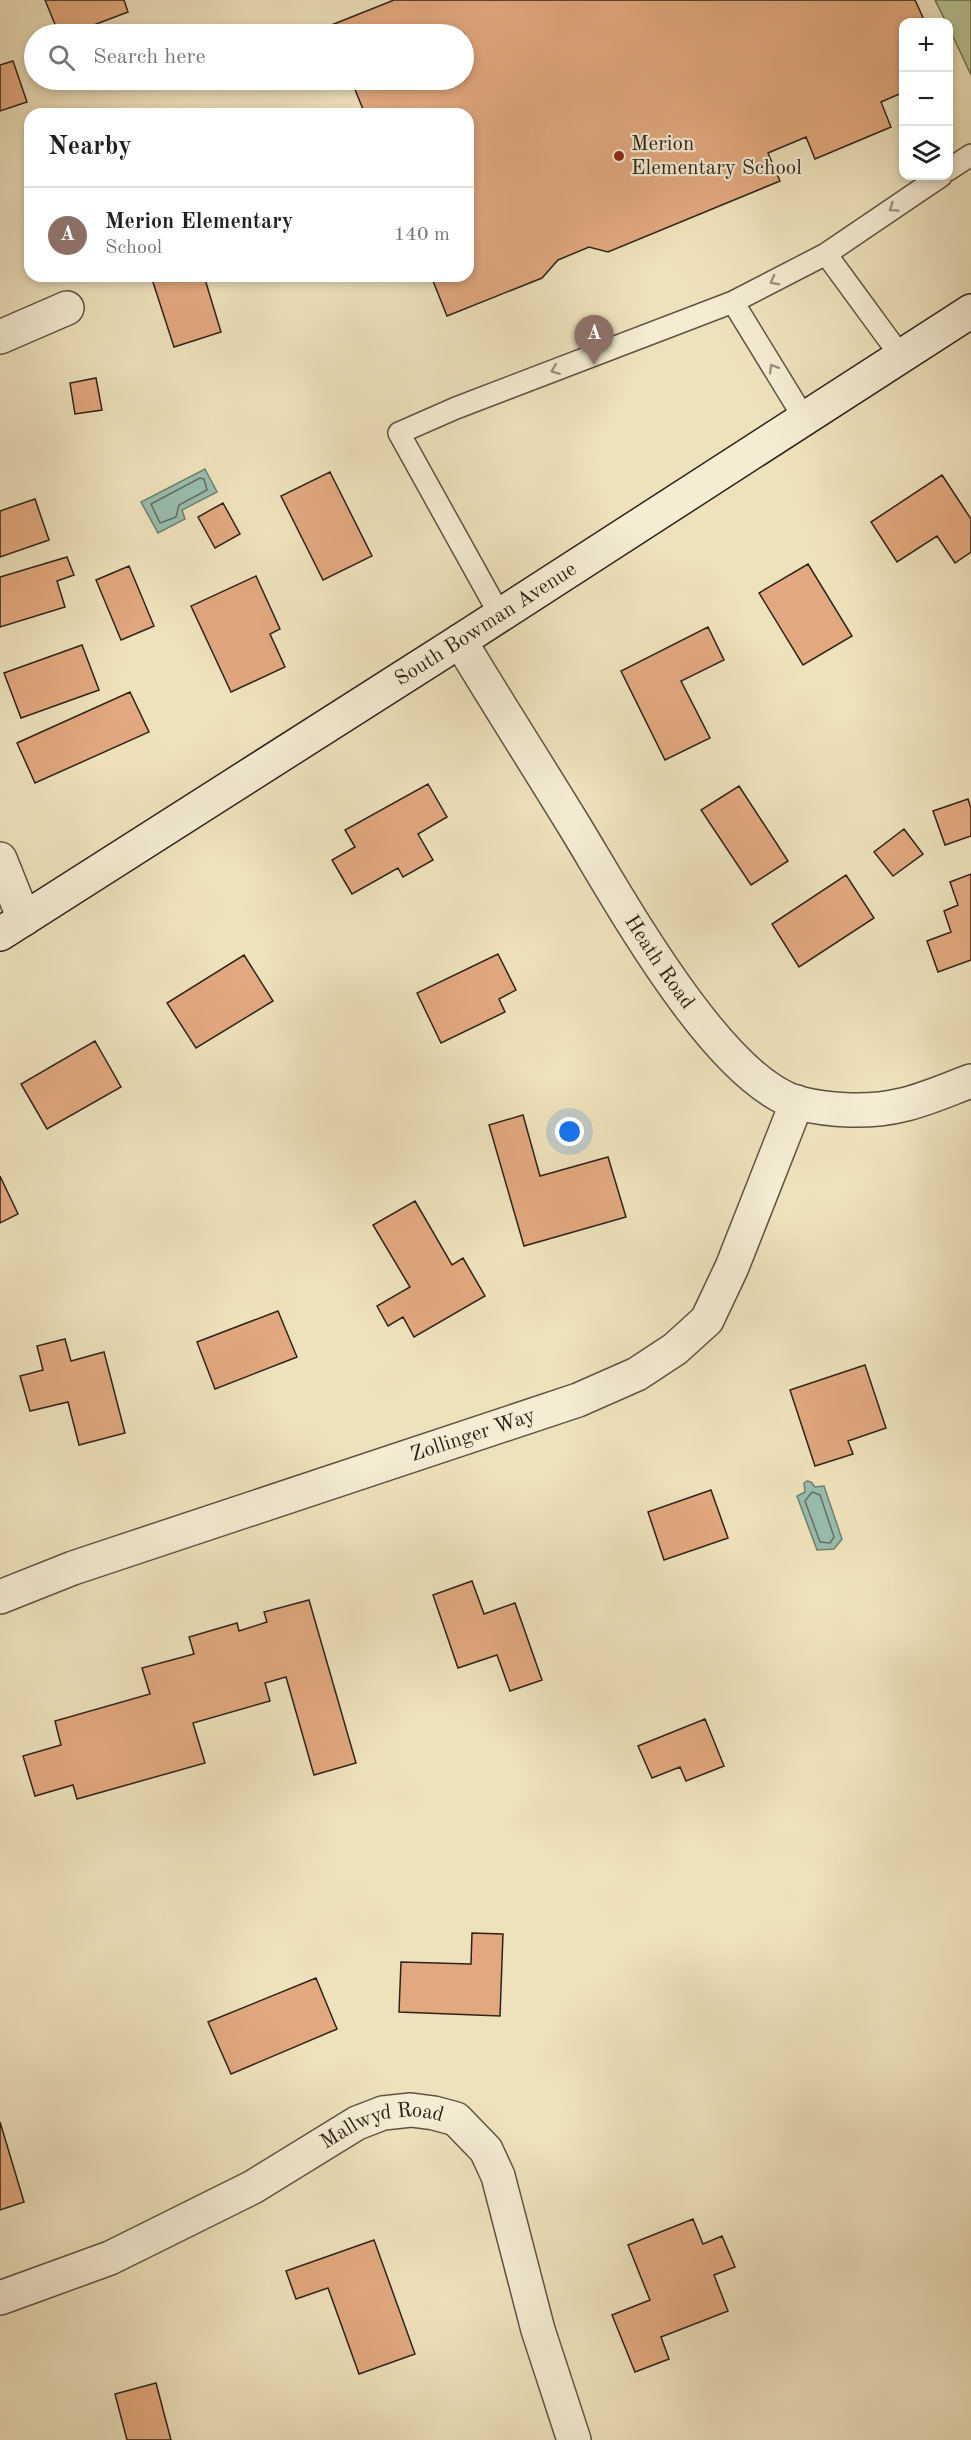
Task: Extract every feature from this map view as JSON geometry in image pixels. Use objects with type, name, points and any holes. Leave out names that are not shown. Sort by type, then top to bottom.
[{"type":"street","points":[[0,337],[67,308]]},
{"type":"street","name":"South Bowman Avenue","points":[[12,927],[971,311]]},
{"type":"street","name":"Heath Road","points":[[460,641],[665,973],[707,1028],[742,1065],[770,1088],[797,1102],[829,1108],[869,1109],[902,1106],[971,1081]]},
{"type":"street","points":[[0,859],[12,927]]},
{"type":"street","name":"Zollinger Way","points":[[0,1597],[73,1568],[578,1400],[637,1374],[675,1349],[707,1320],[736,1257],[797,1102]]},
{"type":"street","name":"Mallwyd Road","points":[[0,2298],[120,2253],[253,2187],[357,2123],[383,2113],[411,2110],[434,2113],[456,2119],[486,2150],[498,2176],[538,2330],[566,2424],[574,2440]]},
{"type":"lane","points":[[953,168],[971,155]]},
{"type":"lane","points":[[500,615],[399,433],[456,408],[733,302],[826,254],[935,180]]},
{"type":"lane","points":[[826,254],[900,355]]},
{"type":"lane","points":[[733,302],[804,418]]},
{"type":"shaded area","points":[[935,0],[971,0],[971,75],[953,37],[953,18],[944,18]]},
{"type":"water","points":[[205,469],[217,492],[182,510],[185,519],[158,533],[141,502]]},
{"type":"water","points":[[807,1481],[815,1487],[824,1486],[842,1539],[834,1549],[817,1550],[797,1496],[805,1492],[804,1483]]},
{"type":"building","points":[[45,0],[124,0],[128,12],[96,24],[55,24]]},
{"type":"building","name":"Merion Elementary School","points":[[394,0],[915,0],[923,18],[899,18],[899,94],[881,102],[891,127],[815,159],[806,137],[768,153],[780,181],[608,252],[589,247],[558,260],[542,278],[447,316],[433,282],[474,282],[474,108],[363,108],[355,90],[474,90],[474,24],[334,24]]},
{"type":"building","points":[[13,61],[27,102],[0,111],[0,65]]},
{"type":"building","points":[[153,282],[206,282],[221,332],[174,347]]},
{"type":"building","points":[[96,378],[102,410],[75,414],[70,383]]},
{"type":"building","points":[[330,472],[372,556],[323,580],[281,496]]},
{"type":"building","points":[[942,475],[971,519],[971,552],[955,563],[937,536],[897,562],[871,522]]},
{"type":"building","points":[[35,499],[49,540],[0,557],[0,511]]},
{"type":"building","points":[[223,503],[240,534],[215,548],[198,517]]},
{"type":"building","points":[[67,557],[74,575],[57,581],[65,607],[0,627],[0,577]]},
{"type":"building","points":[[808,564],[852,636],[803,665],[759,593]]},
{"type":"building","points":[[129,566],[154,626],[121,640],[96,580]]},
{"type":"building","points":[[256,576],[280,629],[270,634],[285,667],[231,692],[191,606]]},
{"type":"building","points":[[708,627],[724,660],[681,681],[710,738],[665,760],[621,671]]},
{"type":"building","points":[[82,645],[99,690],[21,718],[4,673]]},
{"type":"building","points":[[130,692],[149,732],[35,783],[17,743]]},
{"type":"building","points":[[428,784],[447,817],[418,834],[433,860],[403,877],[398,868],[352,894],[332,860],[355,847],[345,830]]},
{"type":"building","points":[[739,786],[788,861],[751,885],[701,810]]},
{"type":"building","points":[[968,799],[971,808],[971,836],[945,845],[933,811]]},
{"type":"building","points":[[904,829],[923,854],[893,876],[874,852]]},
{"type":"building","points":[[971,874],[971,960],[938,972],[927,941],[951,932],[944,911],[958,905],[950,882]]},
{"type":"building","points":[[846,875],[874,918],[799,967],[772,924]]},
{"type":"building","points":[[498,954],[516,990],[499,999],[505,1012],[441,1043],[417,993]]},
{"type":"building","points":[[244,955],[273,1001],[196,1048],[167,1003]]},
{"type":"building","points":[[95,1041],[121,1087],[47,1129],[21,1084]]},
{"type":"building","points":[[523,1115],[540,1176],[608,1157],[626,1217],[524,1246],[489,1125]]},
{"type":"building","points":[[0,1176],[18,1214],[0,1223]]},
{"type":"building","points":[[415,1201],[452,1265],[463,1258],[485,1296],[414,1337],[403,1317],[388,1326],[377,1306],[410,1287],[373,1225]]},
{"type":"building","points":[[278,1311],[297,1357],[215,1389],[197,1342]]},
{"type":"building","points":[[65,1339],[71,1361],[104,1352],[125,1433],[79,1445],[68,1402],[30,1411],[20,1376],[43,1370],[37,1346]]},
{"type":"building","points":[[865,1365],[886,1428],[848,1441],[853,1454],[815,1466],[790,1390]]},
{"type":"building","points":[[711,1490],[728,1538],[664,1560],[648,1512]]},
{"type":"building","points":[[472,1581],[484,1614],[515,1603],[542,1680],[510,1691],[497,1655],[458,1668],[433,1595]]},
{"type":"building","points":[[309,1600],[356,1763],[314,1775],[286,1677],[265,1683],[270,1701],[193,1723],[205,1763],[77,1799],[73,1785],[35,1796],[23,1756],[61,1745],[55,1721],[150,1694],[142,1668],[194,1654],[189,1637],[237,1623],[239,1631],[267,1622],[264,1612]]},
{"type":"building","points":[[705,1719],[724,1766],[686,1781],[680,1767],[652,1778],[638,1746]]},
{"type":"building","points":[[472,1933],[503,1934],[500,2016],[399,2012],[401,1962],[471,1964]]},
{"type":"building","points":[[316,1978],[337,2029],[231,2074],[208,2022]]},
{"type":"building","points":[[0,2122],[24,2202],[0,2210]]},
{"type":"building","points":[[693,2219],[703,2244],[722,2236],[735,2267],[714,2275],[728,2311],[661,2337],[669,2359],[635,2372],[612,2315],[650,2300],[628,2245]]},
{"type":"building","points":[[374,2240],[415,2354],[359,2374],[328,2288],[296,2299],[286,2271]]},
{"type":"building","points":[[156,2383],[171,2440],[127,2440],[115,2394]]},
{"type":"place","name":"Merion Elementary School","points":[[619,156]]},
{"type":"place","name":"Merion Elementary","points":[[594,365]]}]
